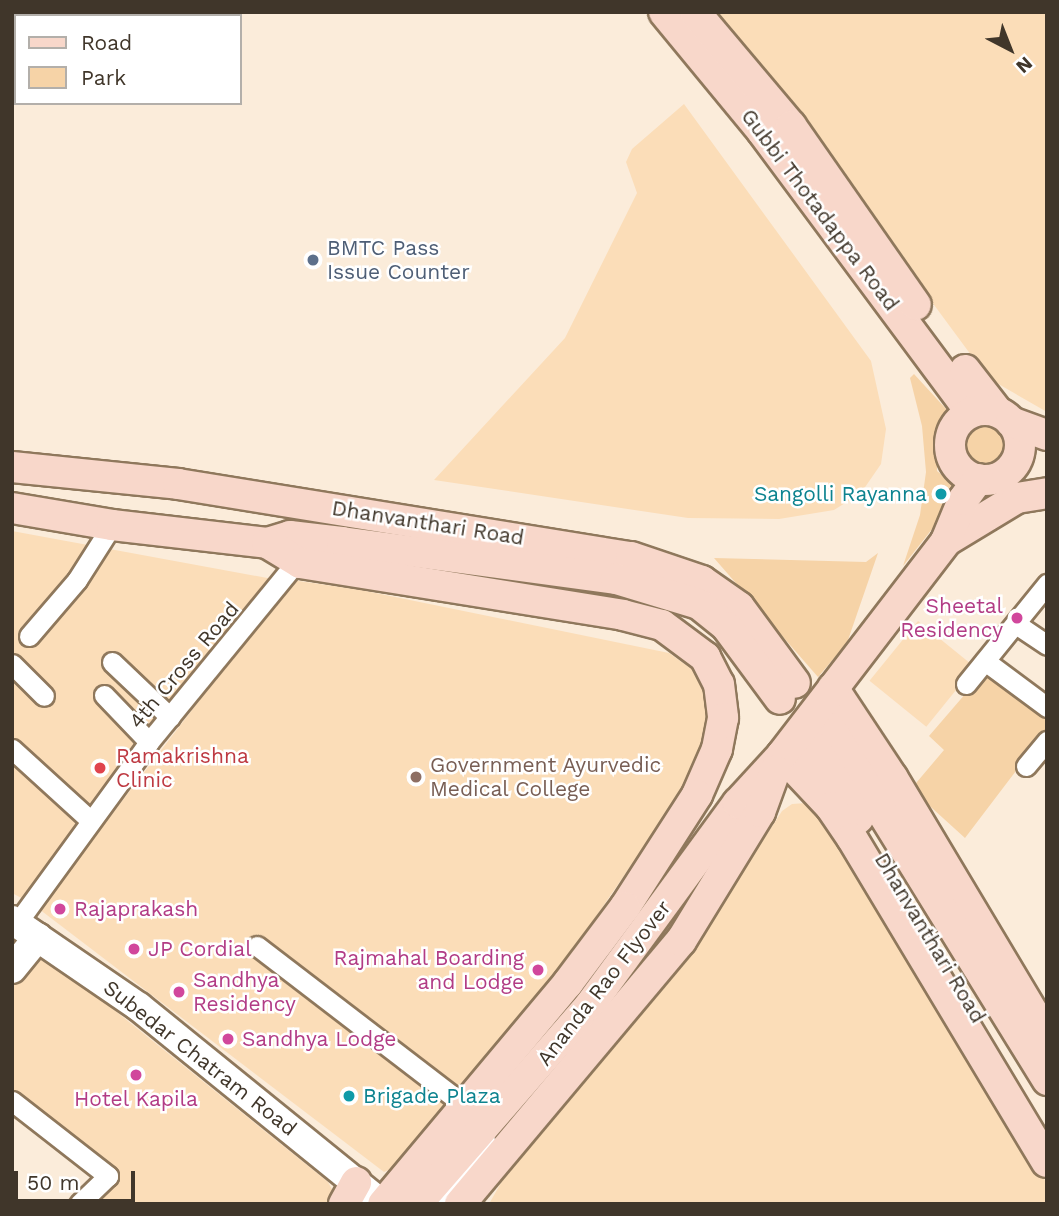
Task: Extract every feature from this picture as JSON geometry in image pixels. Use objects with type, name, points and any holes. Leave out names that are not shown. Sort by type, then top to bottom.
[{"type":"main road","name":"Gubbi Thotadappa Road","points":[[664,12],[993,415]]},
{"type":"main road","name":"Gubbi Thotadappa Road","points":[[695,12],[791,127],[993,415]]},
{"type":"main road","points":[[993,415],[1020,442],[1007,471]]},
{"type":"main road","points":[[1047,435],[993,415],[951,433],[949,445],[958,467],[978,479],[1007,471],[1047,478]]},
{"type":"main road","name":"Dhanvanthari Road","points":[[12,467],[178,484],[631,557],[702,581],[738,607],[788,691],[727,627],[699,604],[616,579],[304,550],[290,536],[268,543],[112,525],[12,508]]},
{"type":"main road","points":[[471,1197],[681,940],[805,742],[833,688],[946,541],[978,479]]},
{"type":"main road","points":[[946,541],[1017,498],[1047,493]]},
{"type":"main road","points":[[304,550],[662,625],[705,657],[719,684],[723,718],[717,749],[717,784],[665,875],[668,903]]},
{"type":"main road","points":[[833,688],[892,777],[1047,1036]]},
{"type":"main road","points":[[805,742],[831,807],[1047,1162]]},
{"type":"main road","name":"Dhanvanthari Road","points":[[805,742],[1047,1080]]},
{"type":"main road","name":"Dhanvanthari Road","points":[[805,742],[1047,1129]]},
{"type":"main road","name":"Ananda Rao Flyover","points":[[417,1204],[499,1112],[668,903],[737,803],[805,742]]},
{"type":"main road","points":[[382,1204],[467,1107],[625,907],[697,795],[717,749]]},
{"type":"street","points":[[29,636],[76,580],[112,525]]},
{"type":"street","name":"4th Cross Road","points":[[22,927],[90,820],[149,742],[304,550]]},
{"type":"street","points":[[966,684],[1047,584]]},
{"type":"street","points":[[1016,624],[1047,645]]},
{"type":"street","points":[[985,661],[1047,707]]},
{"type":"street","points":[[112,662],[170,717]]},
{"type":"street","points":[[12,664],[44,696]]},
{"type":"street","points":[[104,695],[149,742]]},
{"type":"street","points":[[1027,766],[1047,741]]},
{"type":"street","points":[[12,749],[90,820]]},
{"type":"street","points":[[12,969],[22,927]]},
{"type":"street","name":"Subedar Chatram Road","points":[[22,927],[139,1007],[350,1193],[382,1204]]},
{"type":"street","points":[[257,946],[467,1107]]},
{"type":"street","points":[[12,1101],[108,1176],[79,1204]]},
{"type":"street","points":[[445,1204],[499,1112]]},
{"type":"shaded area","points":[[717,12],[1047,12],[1047,412],[988,378],[895,252],[806,119]]},
{"type":"shaded area","points":[[684,104],[871,361],[886,429],[881,464],[861,493],[834,510],[779,519],[688,518],[434,480],[565,338],[637,193],[626,162],[632,149]]},
{"type":"shaded area","points":[[12,531],[278,580],[29,902],[12,893]]},
{"type":"shaded area","name":"Government Ayurvedic Medical College","points":[[292,580],[361,590],[669,653],[707,680],[713,723],[693,775],[558,972],[406,1162],[384,1172],[39,909]]},
{"type":"shaded area","points":[[918,621],[975,667],[926,727],[870,681]]},
{"type":"shaded area","points":[[806,803],[821,810],[841,835],[1047,1184],[1047,1204],[489,1204],[506,1174],[687,957],[782,811],[792,804]]},
{"type":"shaded area","points":[[36,947],[328,1182],[340,1204],[88,1204],[119,1174],[12,1089],[12,974]]},
{"type":"green space","points":[[914,374],[947,410],[937,432],[937,471],[962,491],[903,566],[920,515],[926,472],[922,426],[910,378]]},
{"type":"green space","points":[[983,424],[998,430],[1004,445],[998,460],[983,466],[968,460],[962,445],[968,430]]},
{"type":"green space","points":[[878,553],[847,643],[818,677],[714,558],[866,562]]},
{"type":"green space","points":[[985,671],[1047,717],[1047,730],[965,838],[911,789],[944,750],[929,736]]},
{"type":"place","name":"BMTC Pass Issue Counter","points":[[313,260]]},
{"type":"place","name":"Sangolli Rayanna","points":[[941,494]]},
{"type":"place","name":"Sheetal Residency","points":[[1017,618]]},
{"type":"place","name":"Ramakrishna Clinic","points":[[100,768]]},
{"type":"place","name":"Government Ayurvedic Medical College","points":[[416,777]]},
{"type":"place","name":"Rajaprakash","points":[[60,909]]},
{"type":"place","name":"JP Cordial","points":[[134,949]]},
{"type":"place","name":"Rajmahal Boarding and Lodge","points":[[538,970]]},
{"type":"place","name":"Sandhya Residency","points":[[179,992]]},
{"type":"place","name":"Sandhya Lodge","points":[[228,1039]]},
{"type":"place","name":"Hotel Kapila","points":[[136,1075]]},
{"type":"place","name":"Brigade Plaza","points":[[349,1096]]}]
